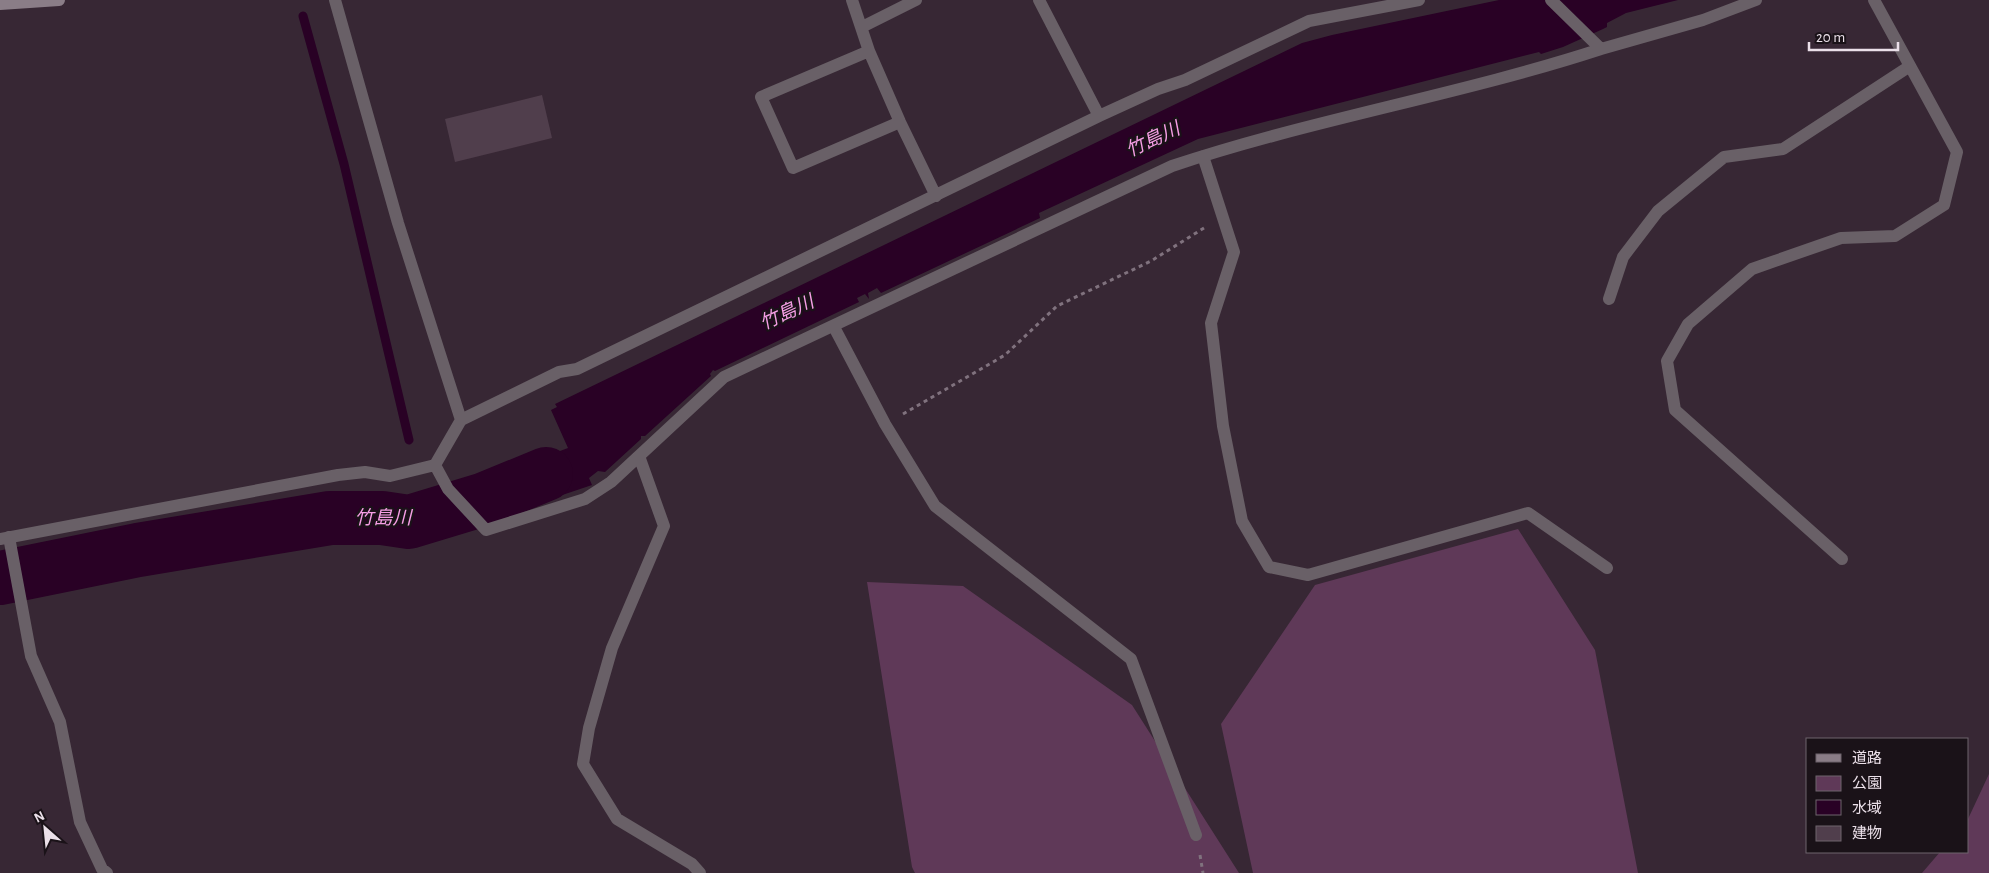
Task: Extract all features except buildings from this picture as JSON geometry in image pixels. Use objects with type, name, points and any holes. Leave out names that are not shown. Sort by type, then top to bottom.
[{"type":"street","points":[[0,4],[59,0]]},
{"type":"street","points":[[335,0],[398,223],[461,420]]},
{"type":"street","points":[[852,0],[869,51],[900,122],[936,196]]},
{"type":"street","points":[[862,27],[916,0]]},
{"type":"street","points":[[1039,0],[1099,116]]},
{"type":"street","points":[[107,873],[102,869],[82,831],[64,737],[54,707],[31,656],[11,553],[4,538],[338,475],[365,472],[390,476],[435,465],[461,420],[559,372],[576,368],[1099,116],[1158,89],[1185,80],[1309,21],[1420,0]]},
{"type":"street","points":[[1551,0],[1598,44]]},
{"type":"street","points":[[435,465],[448,489],[486,530],[585,499],[612,482],[724,377],[834,327],[1172,166],[1236,145],[1537,69],[1598,44],[1703,20],[1756,0]]},
{"type":"street","points":[[1842,559],[1675,410],[1667,361],[1688,324],[1752,269],[1841,238],[1896,236],[1944,205],[1957,152],[1874,0]]},
{"type":"street","points":[[869,51],[761,97],[794,168],[900,122]]},
{"type":"street","points":[[1609,300],[1623,257],[1658,210],[1724,157],[1783,149],[1910,66]]},
{"type":"street","points":[[1203,156],[1234,252],[1211,323],[1223,426],[1242,521],[1269,567],[1308,575],[1528,513],[1607,568]]},
{"type":"street","points":[[834,327],[885,424],[935,506],[1130,658],[1196,835]]},
{"type":"street","points":[[640,456],[664,526],[612,648],[589,728],[583,764],[617,819],[692,864],[700,873]]},
{"type":"path","points":[[885,424],[1005,354],[1058,306],[1151,261],[1223,216]]},
{"type":"green space","points":[[1518,529],[1595,650],[1638,873],[1253,873],[1221,724],[1315,585]]},
{"type":"green space","points":[[867,582],[963,586],[1132,705],[1239,873],[915,873],[912,867]]},
{"type":"green space","points":[[1989,774],[1989,873],[1922,873],[1939,853],[1969,853],[1969,817]]},
{"type":"water","points":[[1499,0],[1678,0],[1626,13],[1607,23],[1607,27],[1603,29],[1563,47],[1541,54],[1539,52],[1198,139],[1039,213],[1040,218],[881,293],[877,288],[868,293],[869,299],[865,294],[857,298],[859,302],[715,371],[713,370],[710,374],[711,376],[645,436],[641,436],[641,439],[605,472],[598,471],[589,478],[592,485],[494,518],[464,487],[568,448],[551,410],[557,407],[555,404],[1302,43]]},
{"type":"waterway","points":[[303,16],[344,164],[409,440]]},
{"type":"waterway","name":"竹島川","points":[[0,578],[138,550],[330,518],[382,518],[409,522],[485,499],[546,474]]},
{"type":"waterway","points":[[425,496],[430,515]]}]
